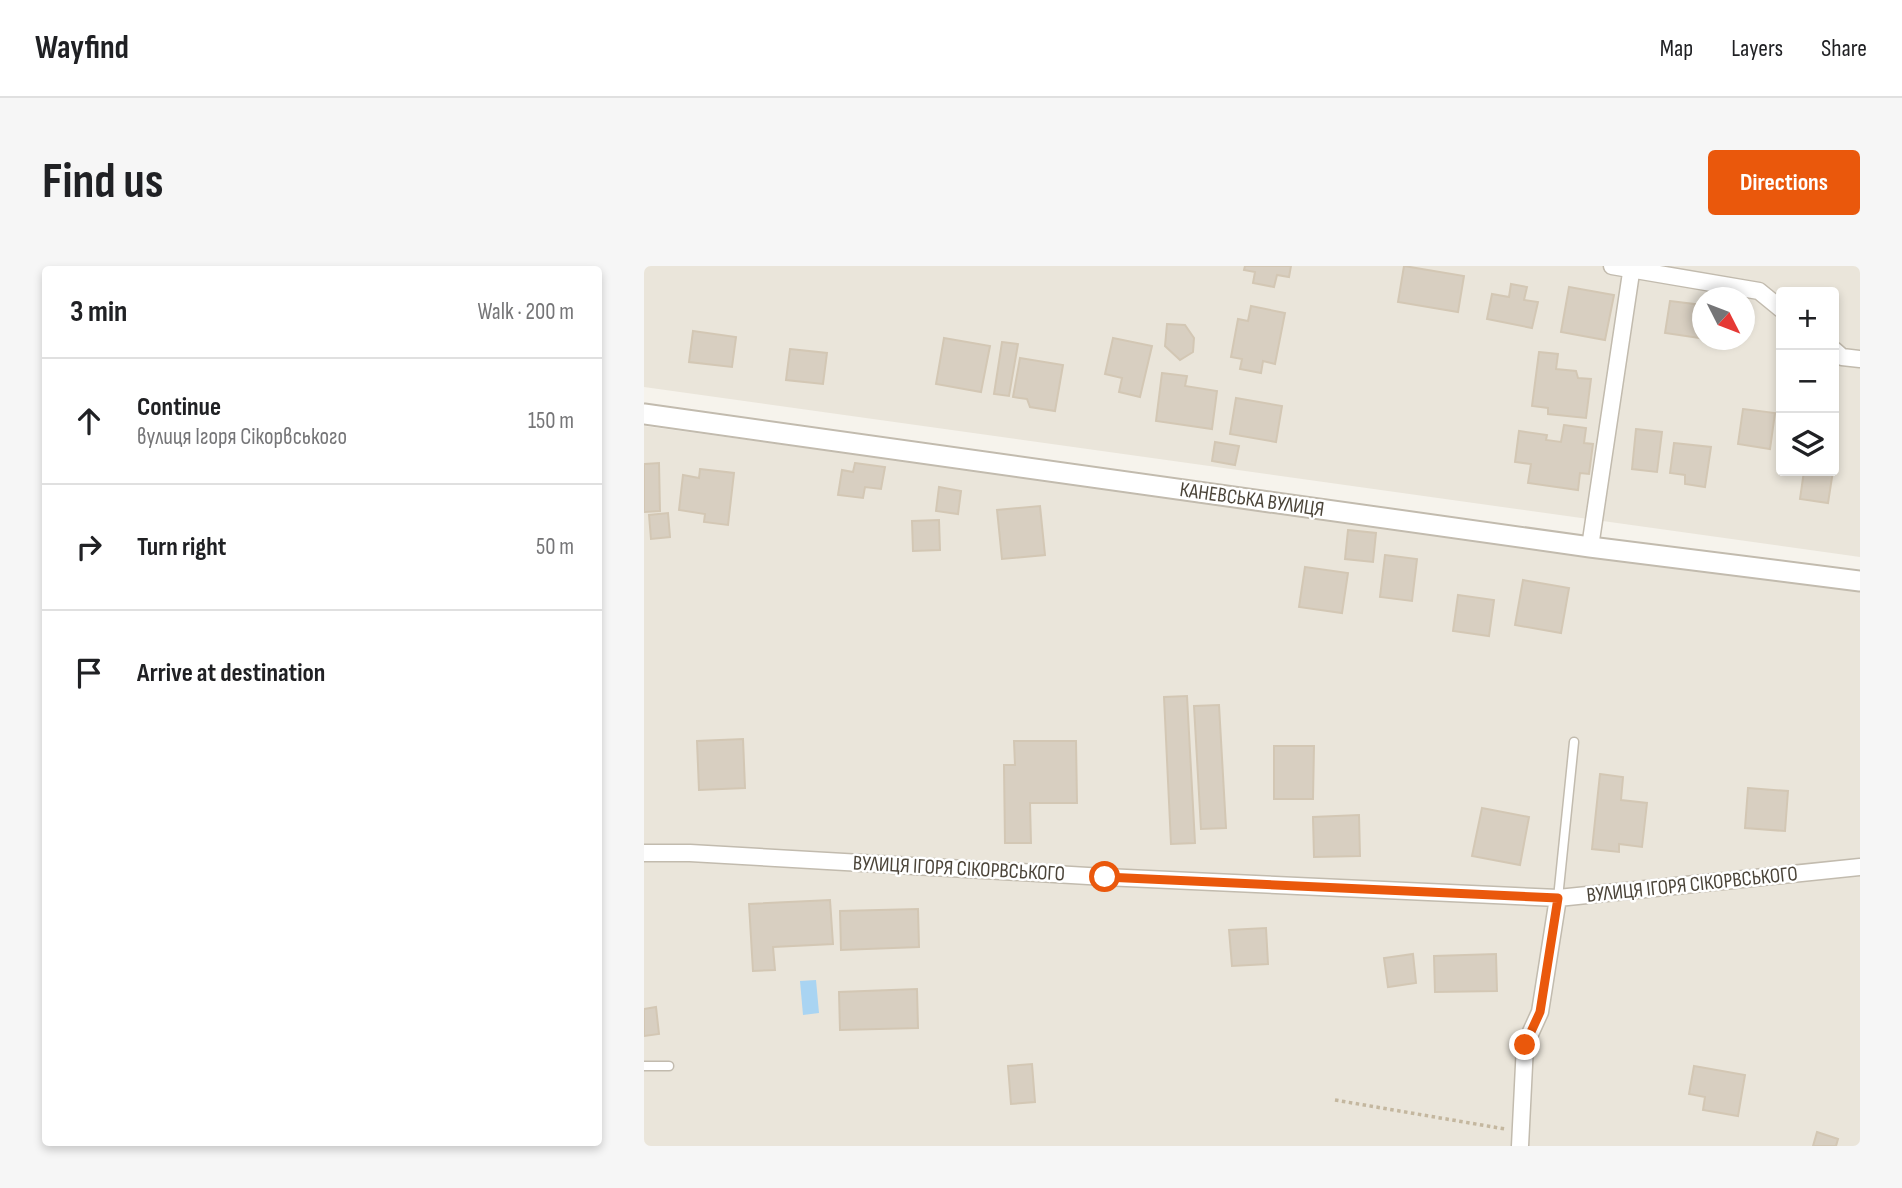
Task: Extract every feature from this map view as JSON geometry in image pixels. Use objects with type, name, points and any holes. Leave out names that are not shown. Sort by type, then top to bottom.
[{"type":"street","points":[[1612,266],[1759,291],[1776,305]]},
{"type":"street","points":[[1590,547],[1632,268]]},
{"type":"street","points":[[1839,354],[1860,359]]},
{"type":"street","name":"КАНЕВСЬКА ВУЛИЦЯ","points":[[644,414],[1590,547],[1860,581]]},
{"type":"street","name":"ВУЛИЦЯ ІГОРЯ СІКОРВСЬКОГО","points":[[644,853],[690,853],[1105,877],[1558,898],[1860,867]]},
{"type":"street","points":[[1520,1139],[1525,1045],[1540,1012],[1558,898]]},
{"type":"lane","points":[[1558,898],[1574,742]]},
{"type":"lane","points":[[644,1066],[669,1066]]},
{"type":"path","points":[[1335,1100],[1520,1139]]},
{"type":"shaded area","points":[[644,266],[1860,266],[1860,557],[644,387]]},
{"type":"shaded area","points":[[644,426],[1860,590],[1860,1146],[644,1146]]},
{"type":"water","points":[[816,980],[819,1013],[803,1015],[800,981]]},
{"type":"building","points":[[1245,266],[1291,266],[1289,277],[1277,275],[1274,287],[1253,283],[1255,272],[1244,270]]},
{"type":"building","points":[[1404,266],[1464,276],[1458,312],[1398,302]]},
{"type":"building","points":[[1511,284],[1527,287],[1524,300],[1538,302],[1532,328],[1487,319],[1492,294],[1509,297]]},
{"type":"building","points":[[1569,287],[1614,295],[1605,340],[1561,332]]},
{"type":"building","points":[[1670,301],[1692,304],[1692,337],[1665,333]]},
{"type":"building","points":[[1251,306],[1285,313],[1275,364],[1263,361],[1261,373],[1240,369],[1242,359],[1231,357],[1238,319],[1248,321]]},
{"type":"building","points":[[1167,324],[1185,325],[1194,338],[1193,352],[1180,360],[1165,346]]},
{"type":"building","points":[[693,331],[736,337],[732,367],[689,362]]},
{"type":"building","points":[[944,338],[990,346],[981,392],[936,384]]},
{"type":"building","points":[[1113,338],[1152,346],[1140,397],[1119,392],[1122,378],[1105,374]]},
{"type":"building","points":[[1002,342],[1018,344],[1009,396],[994,394]]},
{"type":"building","points":[[790,349],[827,353],[823,384],[786,380]]},
{"type":"building","points":[[1539,352],[1558,354],[1556,369],[1576,371],[1578,378],[1591,379],[1586,418],[1548,414],[1548,408],[1532,406]]},
{"type":"building","points":[[1020,358],[1063,365],[1055,411],[1030,407],[1027,399],[1013,397]]},
{"type":"building","points":[[1162,373],[1187,376],[1185,386],[1217,391],[1212,429],[1156,421]]},
{"type":"building","points":[[1236,398],[1282,406],[1276,442],[1230,434]]},
{"type":"building","points":[[1743,409],[1775,413],[1770,449],[1738,444]]},
{"type":"building","points":[[1564,425],[1586,428],[1584,443],[1593,444],[1589,474],[1580,473],[1578,490],[1528,483],[1531,464],[1515,462],[1519,431],[1547,435],[1546,440],[1561,442]]},
{"type":"building","points":[[1636,429],[1662,432],[1657,472],[1632,469]]},
{"type":"building","points":[[1215,442],[1239,446],[1235,465],[1212,461]]},
{"type":"building","points":[[1674,443],[1711,447],[1705,487],[1685,484],[1685,475],[1670,473]]},
{"type":"building","points":[[659,463],[660,511],[644,512],[644,464]]},
{"type":"building","points":[[855,463],[885,467],[881,489],[865,487],[863,498],[838,495],[842,470],[853,472]]},
{"type":"building","points":[[700,469],[734,473],[728,525],[704,522],[705,514],[679,510],[683,475],[699,478]]},
{"type":"building","points":[[1803,476],[1832,476],[1828,503],[1800,499]]},
{"type":"building","points":[[939,487],[961,491],[958,514],[936,511]]},
{"type":"building","points":[[1040,506],[1045,555],[1002,559],[997,510]]},
{"type":"building","points":[[668,513],[670,537],[651,539],[649,515]]},
{"type":"building","points":[[939,520],[940,550],[913,551],[912,521]]},
{"type":"building","points":[[1348,530],[1376,533],[1373,562],[1345,559]]},
{"type":"building","points":[[1385,555],[1417,559],[1412,601],[1380,597]]},
{"type":"building","points":[[1305,567],[1348,573],[1342,613],[1299,607]]},
{"type":"building","points":[[1523,580],[1569,588],[1561,633],[1515,625]]},
{"type":"building","points":[[1458,595],[1494,600],[1489,636],[1453,631]]},
{"type":"building","points":[[1187,696],[1195,843],[1171,844],[1164,697]]},
{"type":"building","points":[[1219,705],[1226,828],[1201,829],[1194,706]]},
{"type":"building","points":[[743,739],[745,788],[699,790],[697,741]]},
{"type":"building","points":[[1014,741],[1076,741],[1077,803],[1030,803],[1031,843],[1005,843],[1004,765],[1015,765]]},
{"type":"building","points":[[1274,746],[1314,746],[1313,799],[1274,799]]},
{"type":"building","points":[[1600,774],[1623,777],[1621,800],[1647,803],[1642,847],[1619,844],[1619,852],[1592,849]]},
{"type":"building","points":[[1748,788],[1788,791],[1785,831],[1745,828]]},
{"type":"building","points":[[1482,808],[1529,817],[1520,865],[1472,856]]},
{"type":"building","points":[[1359,815],[1360,856],[1314,857],[1313,817]]},
{"type":"building","points":[[830,900],[833,944],[773,947],[775,970],[753,971],[749,904]]},
{"type":"building","points":[[918,909],[919,947],[841,950],[840,911]]},
{"type":"building","points":[[1266,928],[1268,964],[1232,966],[1229,930]]},
{"type":"building","points":[[1413,954],[1416,983],[1388,987],[1384,958]]},
{"type":"building","points":[[1496,954],[1497,991],[1435,992],[1434,956]]},
{"type":"building","points":[[917,989],[918,1028],[840,1030],[839,992]]},
{"type":"building","points":[[656,1007],[659,1034],[644,1036],[644,1009]]},
{"type":"building","points":[[1032,1064],[1035,1102],[1011,1104],[1008,1066]]},
{"type":"building","points":[[1694,1066],[1745,1075],[1738,1116],[1703,1110],[1705,1097],[1689,1094]]},
{"type":"building","points":[[1817,1132],[1838,1139],[1836,1146],[1813,1146]]},
{"type":"route","points":[[1105,877],[1558,898],[1540,1012],[1525,1045]]}]
